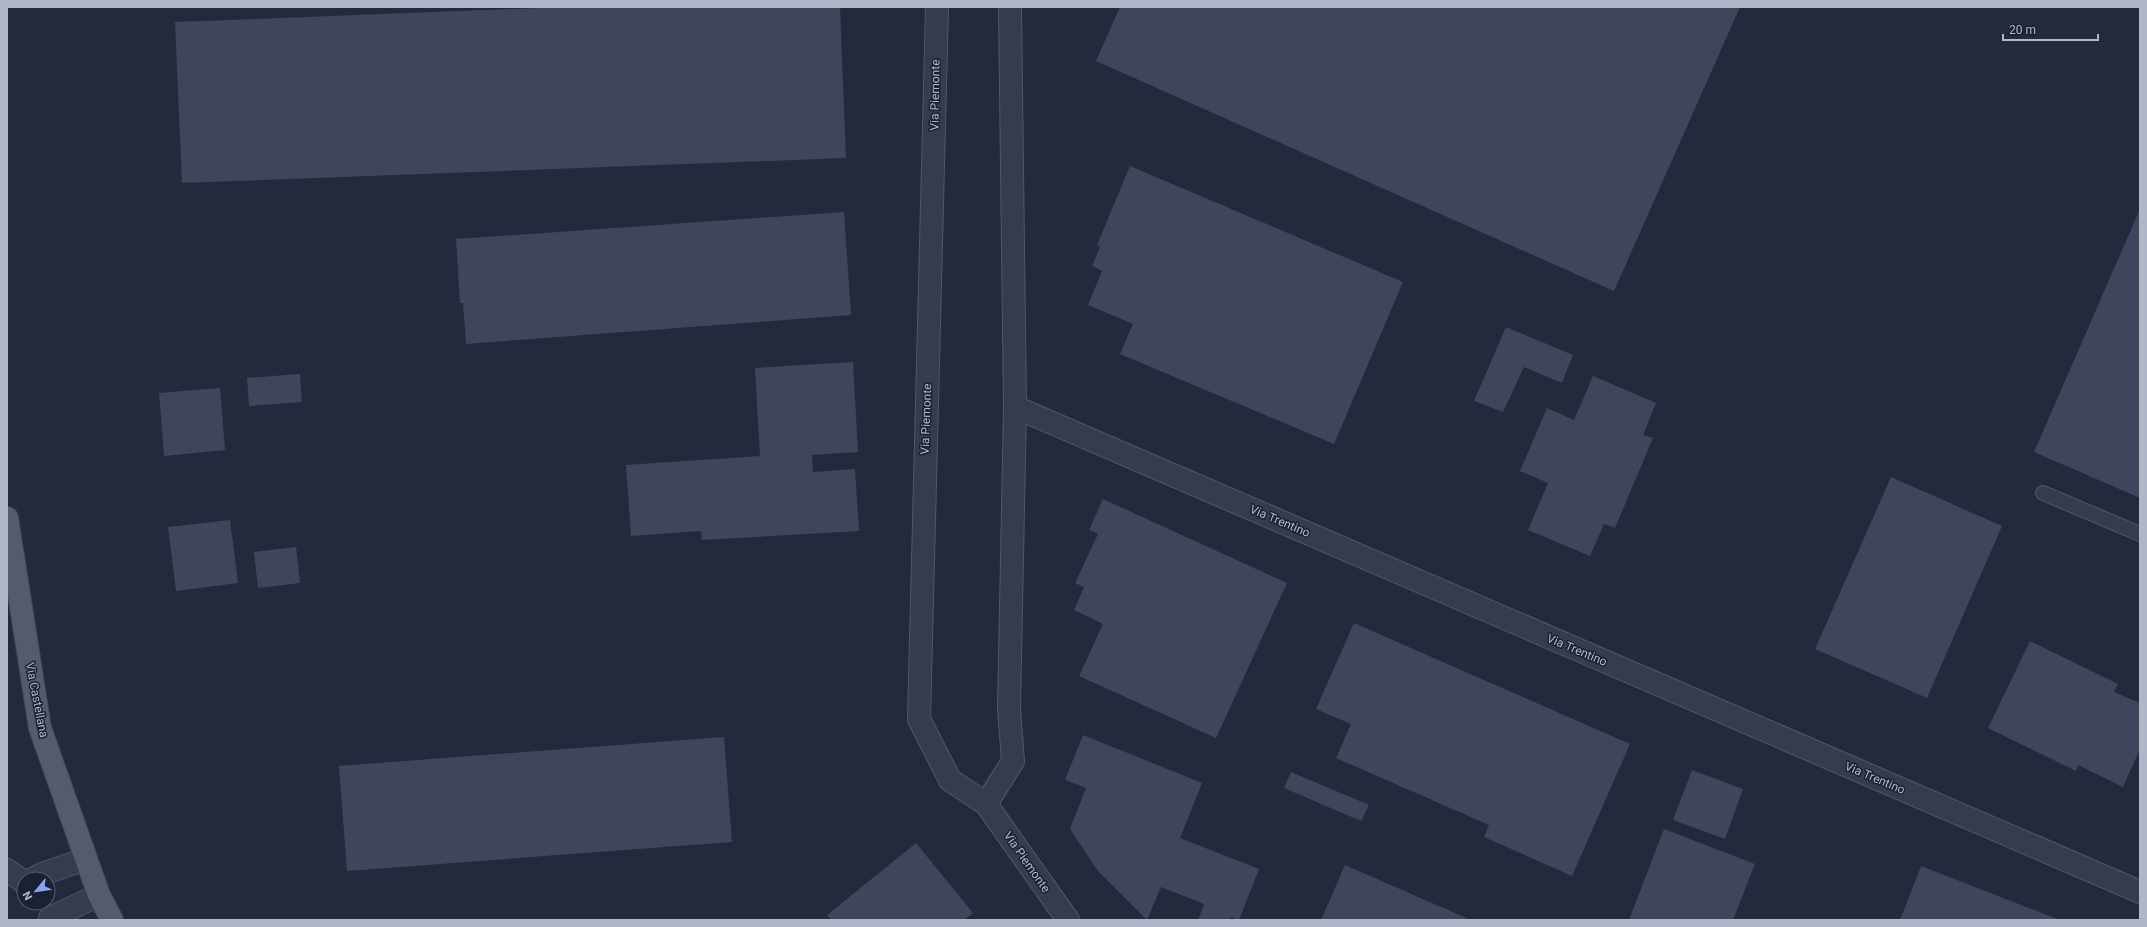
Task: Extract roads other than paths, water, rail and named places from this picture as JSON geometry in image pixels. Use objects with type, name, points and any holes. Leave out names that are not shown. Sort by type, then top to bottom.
[{"type":"main road","name":"Via Castellana","points":[[7,518],[40,728],[99,895],[112,920]]},
{"type":"street","name":"Via Piemonte","points":[[937,7],[919,719],[950,780],[986,804],[1068,920]]},
{"type":"street","points":[[986,804],[1013,761],[1009,709],[1015,407],[1010,7]]},
{"type":"street","name":"Via Trentino","points":[[1015,407],[2140,892]]},
{"type":"street","points":[[51,871],[86,859]]},
{"type":"street","points":[[7,870],[16,876]]},
{"type":"street","points":[[48,914],[99,895]]},
{"type":"lane","points":[[2043,493],[2140,534]]}]
